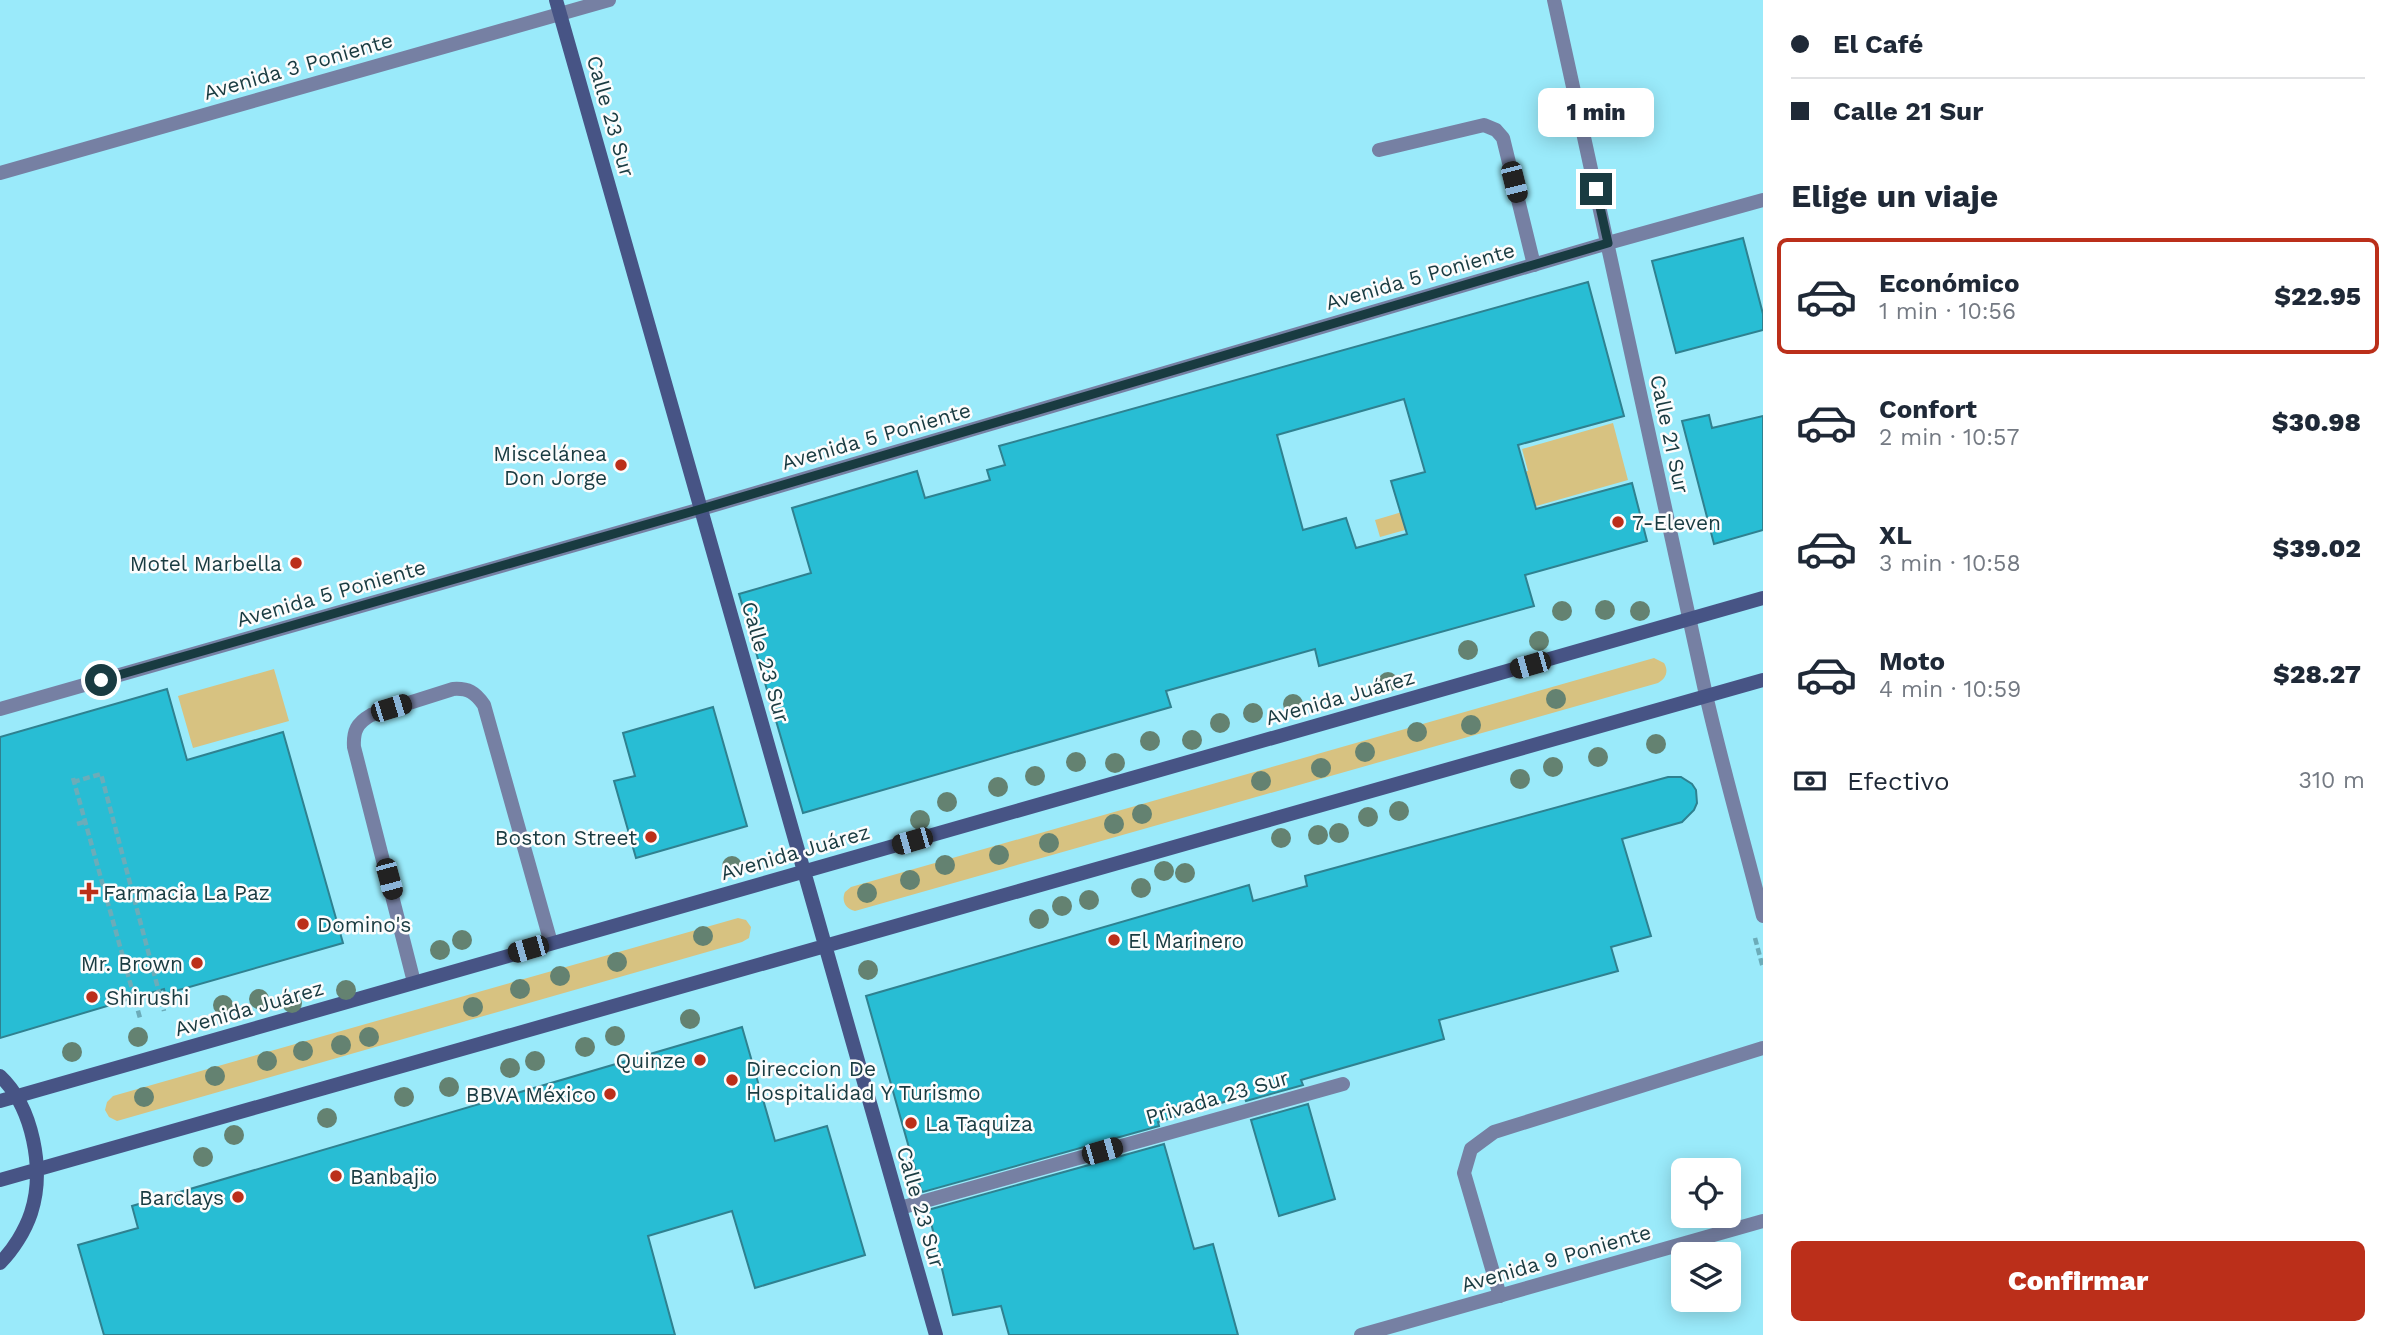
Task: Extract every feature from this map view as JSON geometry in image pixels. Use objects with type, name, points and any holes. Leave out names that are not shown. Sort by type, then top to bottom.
[{"type":"main road","name":"Calle 23 Sur","points":[[558,7],[936,1335]]},
{"type":"main road","name":"Avenida Juárez","points":[[0,1101],[1763,598]]},
{"type":"main road","points":[[0,1180],[1763,680]]},
{"type":"main road","points":[[0,1263],[12,1251],[31,1212],[37,1170],[32,1132],[17,1097],[1,1078]]},
{"type":"street","name":"Avenida 3 Poniente","points":[[0,173],[558,7],[609,0]]},
{"type":"street","name":"Calle 21 Sur","points":[[1554,0],[1680,581],[1763,916]]},
{"type":"street","points":[[1379,150],[1484,125],[1496,130],[1503,138],[1534,265]]},
{"type":"street","name":"Avenida 5 Poniente","points":[[0,709],[701,509],[1763,200]]},
{"type":"street","points":[[414,982],[354,747],[354,734],[360,722],[371,715],[453,689],[466,689],[477,694],[484,705],[551,943]]},
{"type":"street","points":[[1500,1296],[1464,1173],[1471,1149],[1494,1132],[1763,1048]]},
{"type":"street","name":"Privada 23 Sur","points":[[900,1208],[1343,1084]]},
{"type":"street","name":"Avenida 9 Poniente","points":[[1361,1335],[1763,1221]]},
{"type":"path","points":[[140,1018],[73,780],[101,774],[164,1011]]},
{"type":"path","points":[[77,824],[84,822]]},
{"type":"shaded area","points":[[1613,423],[1628,480],[1427,537],[1423,525],[1380,537],[1375,520],[1528,471],[1522,449]]},
{"type":"shaded area","points":[[1654,658],[1664,663],[1666,669],[1665,677],[1658,683],[855,911],[844,901],[845,892],[851,887]]},
{"type":"shaded area","points":[[274,669],[289,721],[193,748],[178,696]]},
{"type":"shaded area","points":[[738,918],[746,920],[751,927],[749,938],[742,942],[117,1121],[109,1117],[105,1110],[107,1102],[113,1096]]},
{"type":"building","points":[[1743,238],[1763,314],[1763,330],[1676,353],[1652,261]]},
{"type":"building","points":[[1588,282],[1624,416],[1518,445],[1536,509],[1632,483],[1647,541],[1525,575],[1534,606],[1319,666],[1315,649],[1166,691],[1171,707],[803,813],[739,594],[811,573],[792,508],[917,471],[925,498],[990,480],[987,470],[1005,465],[999,446]],"holes":[[[1404,399],[1425,472],[1391,481],[1407,534],[1356,548],[1346,518],[1303,530],[1277,435]]]},
{"type":"building","points":[[1709,415],[1712,428],[1763,416],[1763,530],[1714,544],[1682,421]]},
{"type":"building","points":[[167,689],[187,760],[283,732],[343,943],[165,994],[164,989],[0,1038],[0,737]]},
{"type":"building","points":[[713,707],[747,826],[636,858],[614,781],[635,776],[623,733]]},
{"type":"building","points":[[1668,777],[1681,777],[1692,784],[1696,790],[1697,803],[1682,822],[1622,839],[1651,936],[1611,947],[1618,971],[1439,1020],[1444,1039],[1301,1080],[1303,1085],[1246,1101],[1244,1096],[1158,1122],[1159,1126],[923,1192],[921,1190],[866,996],[1249,885],[1253,901],[1307,886],[1305,876]]},
{"type":"building","points":[[742,1027],[775,1141],[827,1126],[865,1255],[755,1288],[732,1211],[648,1236],[675,1335],[104,1335],[78,1245],[138,1228],[132,1206]]},
{"type":"building","points":[[1308,1104],[1335,1199],[1279,1216],[1251,1120]]},
{"type":"building","points":[[1164,1144],[1194,1249],[1213,1244],[1238,1335],[1009,1335],[1001,1306],[953,1315],[928,1210]]},
{"type":"place","name":"Miscelánea Don Jorge","points":[[621,465]]},
{"type":"place","name":"7-Eleven","points":[[1618,522]]},
{"type":"place","name":"Motel Marbella","points":[[296,563]]},
{"type":"place","name":"Boston Street","points":[[651,837]]},
{"type":"place","name":"Farmacia La Paz","points":[[89,892]]},
{"type":"place","name":"Domino's","points":[[303,924]]},
{"type":"place","name":"El Marinero","points":[[1114,940]]},
{"type":"place","name":"Mr. Brown","points":[[197,963]]},
{"type":"place","name":"Shirushi","points":[[92,997]]},
{"type":"place","name":"Quinze","points":[[700,1060]]},
{"type":"place","name":"Direccion De Hospitalidad Y Turismo","points":[[732,1080]]},
{"type":"place","name":"BBVA México","points":[[610,1094]]},
{"type":"place","name":"La Taquiza","points":[[911,1123]]},
{"type":"place","name":"Banbajio","points":[[336,1176]]},
{"type":"place","name":"Barclays","points":[[238,1197]]},
{"type":"route","points":[[101,680],[701,509],[1608,243],[1596,189]]}]
